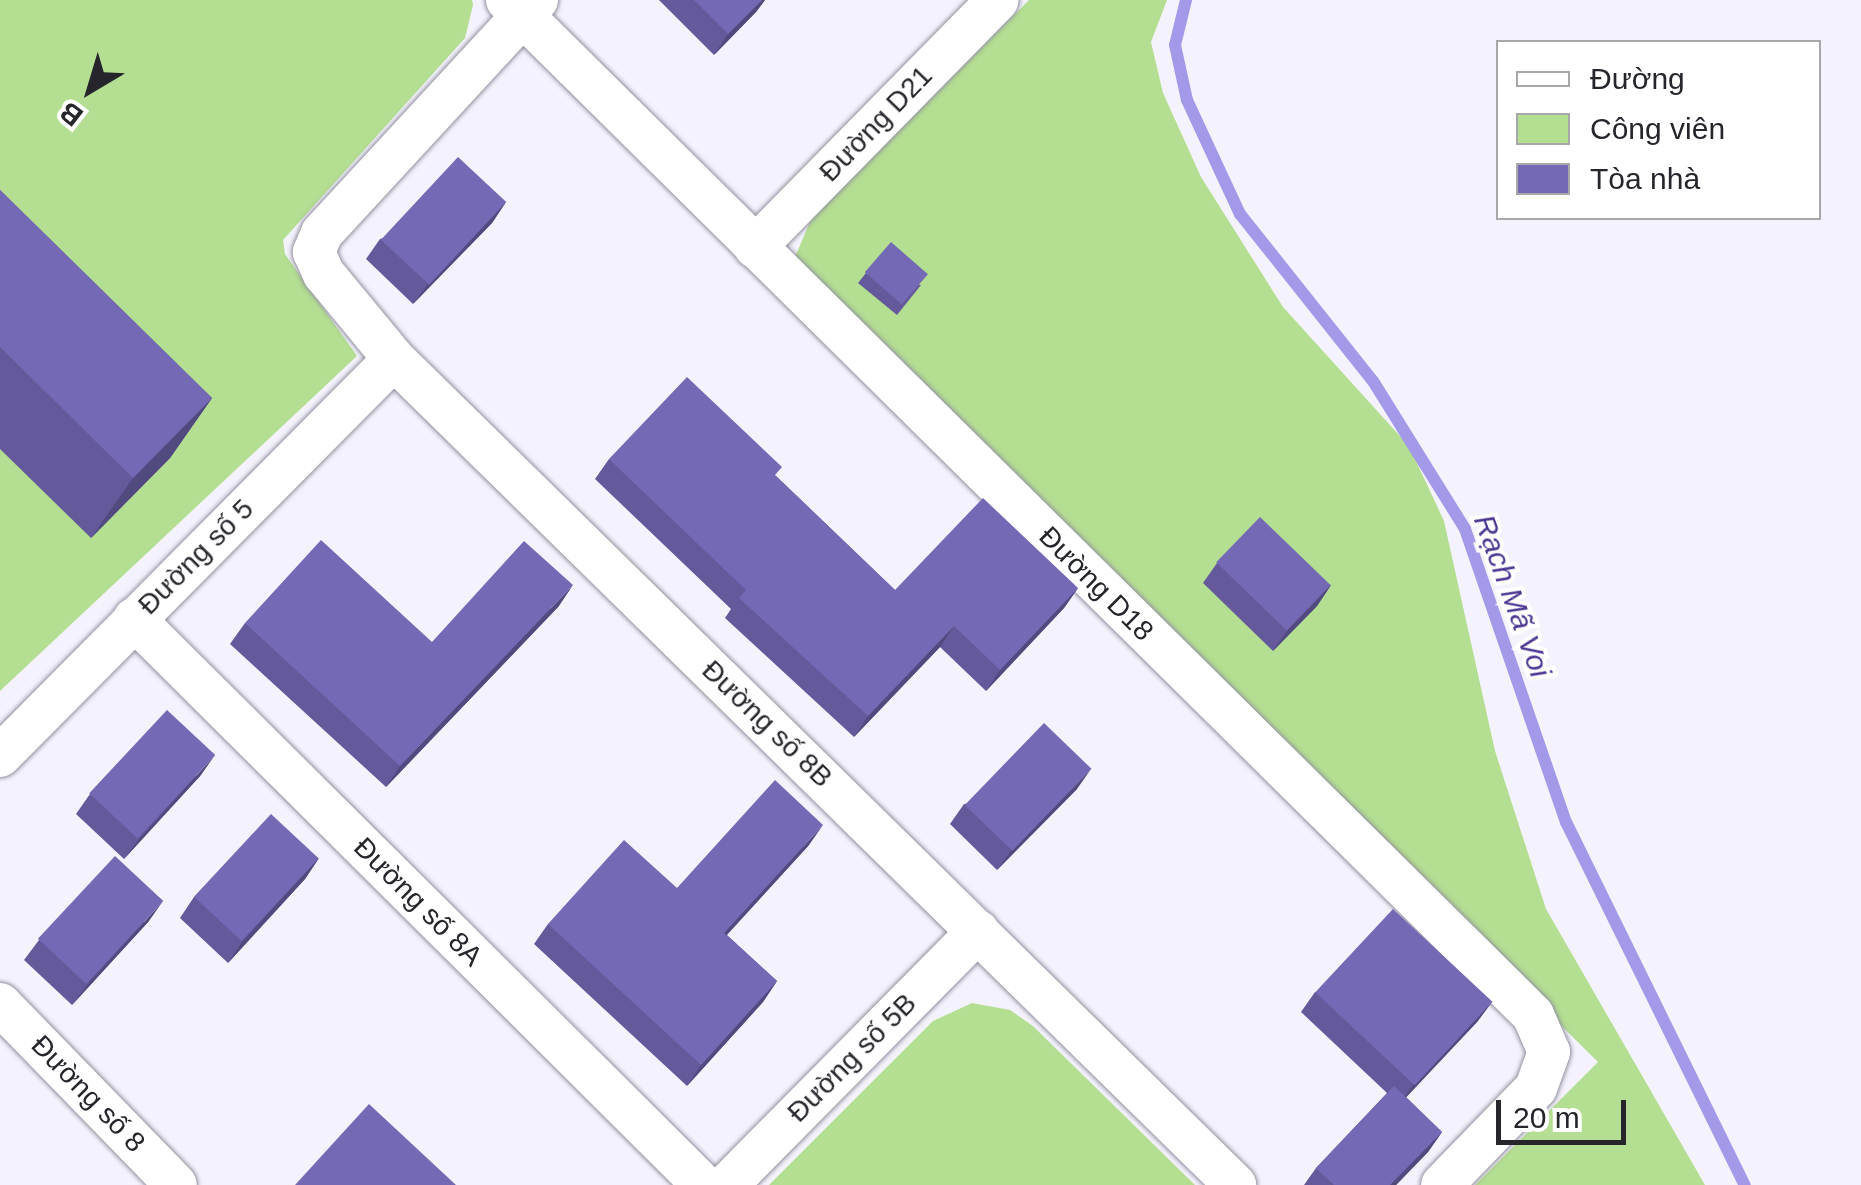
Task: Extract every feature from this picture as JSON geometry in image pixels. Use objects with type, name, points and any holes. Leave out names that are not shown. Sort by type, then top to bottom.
[{"type":"street","name":"Đường D21","points":[[754,248],[998,0]]},
{"type":"street","name":"Đường D18","points":[[522,5],[754,248],[1533,1015],[1550,1052],[1536,1088],[1442,1185]]},
{"type":"street","name":"Đường số 8B","points":[[522,5],[322,233],[314,252],[324,274],[394,359],[1234,1185]]},
{"type":"street","name":"Đường số 5","points":[[0,756],[394,359]]},
{"type":"street","name":"Đường số 8A","points":[[134,620],[702,1185]]},
{"type":"street","name":"Đường số 5B","points":[[727,1185],[978,931]]},
{"type":"street","name":"Đường số 8","points":[[0,1004],[176,1185]]},
{"type":"green space","points":[[0,0],[472,0],[473,5],[465,38],[283,240],[285,254],[357,356],[0,691]]},
{"type":"green space","points":[[1029,0],[1167,0],[1151,42],[1163,93],[1201,177],[1283,307],[1409,446],[1444,521],[1495,751],[1546,909],[1705,1185],[1475,1185],[1598,1062],[807,280],[795,257],[812,217]]},
{"type":"green space","points":[[972,1003],[1010,1010],[1033,1026],[1195,1185],[769,1185],[933,1021]]},
{"type":"building","points":[[694,0],[762,0],[728,34]]},
{"type":"building","points":[[458,157],[506,202],[429,285],[381,240]]},
{"type":"building","points":[[0,190],[212,398],[133,478],[0,347]]},
{"type":"building","points":[[891,242],[928,274],[902,304],[865,272]]},
{"type":"building","points":[[687,377],[782,467],[775,475],[895,590],[983,498],[1078,588],[1000,670],[954,626],[868,716],[739,598],[746,590],[609,459]]},
{"type":"building","points":[[1260,517],[1330,585],[1287,630],[1216,562]]},
{"type":"building","points":[[321,540],[432,642],[524,541],[573,585],[400,766],[245,623]]},
{"type":"building","points":[[167,710],[215,755],[138,838],[89,793]]},
{"type":"building","points":[[1044,723],[1091,769],[1012,851],[965,805]]},
{"type":"building","points":[[775,780],[823,825],[724,933],[777,981],[701,1065],[548,924],[624,840],[677,888]]},
{"type":"building","points":[[271,814],[319,858],[241,941],[194,897]]},
{"type":"building","points":[[115,856],[163,901],[86,984],[38,939]]},
{"type":"building","points":[[1393,909],[1492,1002],[1415,1085],[1315,992]]},
{"type":"building","points":[[1394,1086],[1442,1132],[1390,1185],[1334,1185],[1316,1168]]},
{"type":"building","points":[[369,1104],[456,1185],[295,1185]]},
{"type":"waterway","name":"Rạch Mã Voi","points":[[1186,0],[1175,45],[1187,100],[1240,214],[1373,381],[1465,529],[1566,822],[1745,1185]]}]
